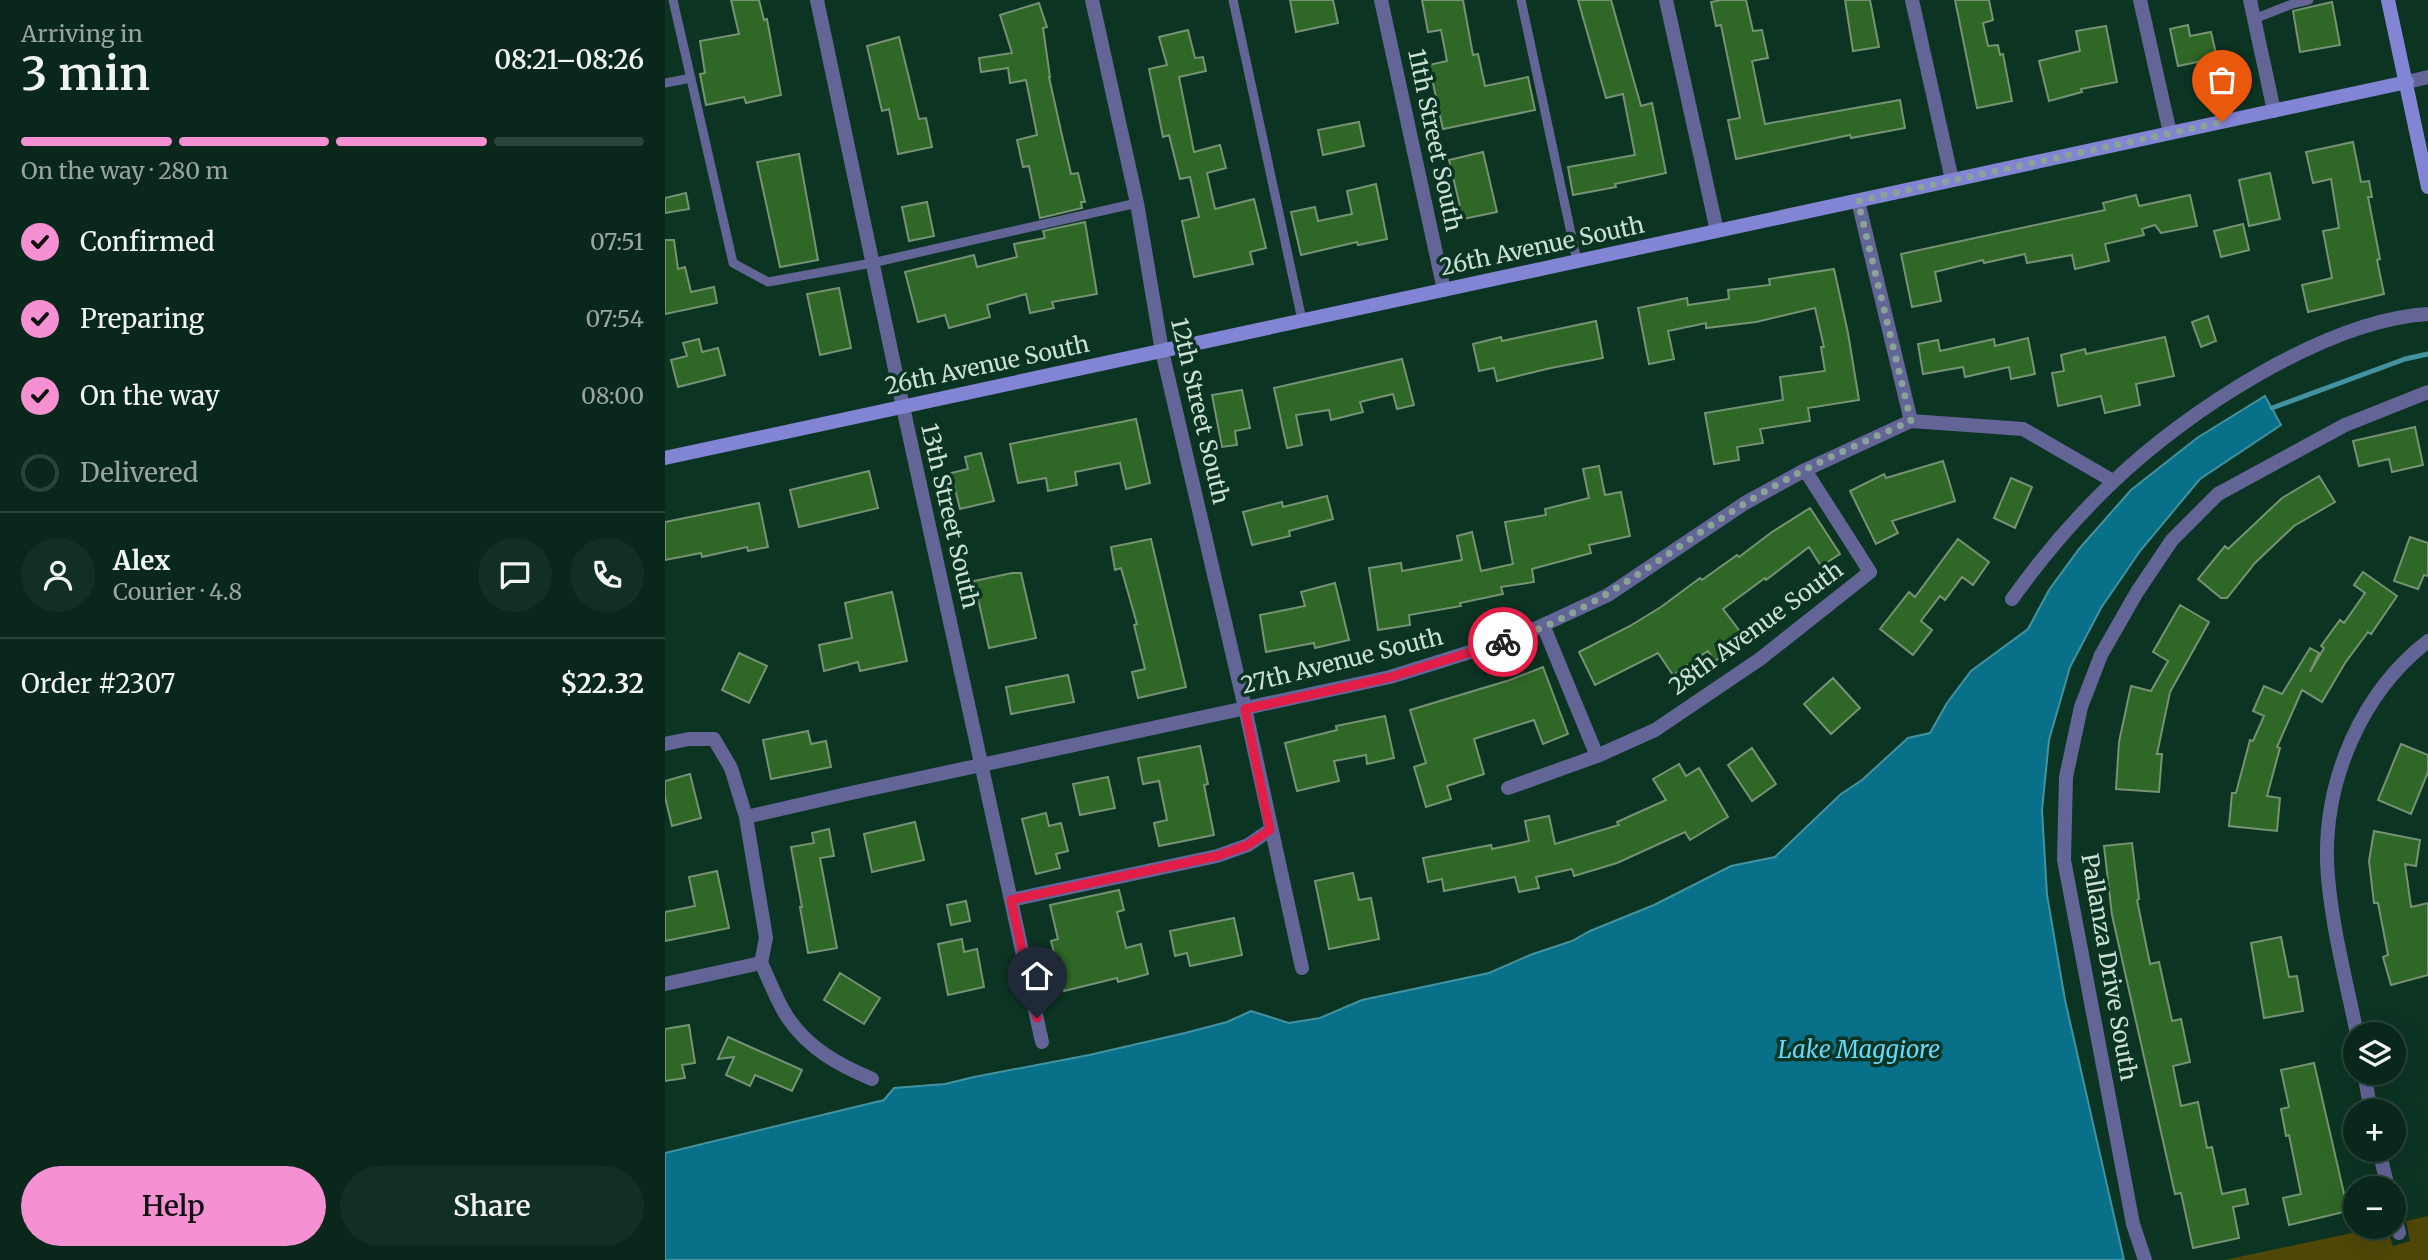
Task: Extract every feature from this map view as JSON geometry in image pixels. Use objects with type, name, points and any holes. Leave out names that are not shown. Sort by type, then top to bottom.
[{"type":"street","name":"13th Street South","points":[[817,0],[1042,1042]]},
{"type":"street","name":"12th Street South","points":[[1093,0],[1137,203],[1162,351],[1302,968]]},
{"type":"street","name":"11th Street South","points":[[1381,0],[1444,290]]},
{"type":"street","points":[[1666,0],[1717,231]]},
{"type":"street","points":[[1912,0],[1952,180]]},
{"type":"street","points":[[2140,0],[2170,133]]},
{"type":"street","points":[[2251,0],[2274,111]]},
{"type":"street","points":[[2388,0],[2428,187]]},
{"type":"street","name":"26th Avenue South","points":[[665,458],[2428,77]]},
{"type":"street","points":[[1858,201],[1911,421]]},
{"type":"street","points":[[2013,599],[2043,557],[2113,481],[2168,435],[2216,401],[2273,366],[2325,342],[2383,321],[2428,314]]},
{"type":"street","name":"Pallanza Drive South","points":[[2145,1260],[2133,1224],[2064,860],[2066,778],[2081,707],[2101,655],[2137,592],[2172,540],[2218,494],[2345,425],[2428,392]]},
{"type":"street","name":"27th Avenue South","points":[[746,817],[1391,677],[1515,638],[1608,595],[1745,503],[1805,470],[1911,421],[2023,429],[2113,481]]},
{"type":"street","name":"28th Avenue South","points":[[1508,788],[1598,756],[1655,730],[1760,659],[1870,572],[1805,470]]},
{"type":"street","points":[[1543,625],[1598,756]]},
{"type":"street","points":[[2355,1022],[2327,862],[2329,817],[2350,740],[2373,699],[2408,657],[2428,641]]},
{"type":"street","points":[[665,744],[689,739],[714,739],[731,768],[746,817],[766,938],[761,963],[787,1018],[813,1046],[835,1063],[872,1079]]},
{"type":"street","points":[[1011,900],[1217,856],[1248,845],[1270,830]]},
{"type":"street","points":[[665,984],[761,963]]},
{"type":"lane","points":[[673,0],[733,263],[768,282],[872,263],[1137,203]]},
{"type":"lane","points":[[1233,0],[1302,320]]},
{"type":"lane","points":[[1521,0],[1577,261]]},
{"type":"lane","points":[[2255,19],[2309,0]]},
{"type":"lane","points":[[665,83],[691,78]]},
{"type":"shaded area","points":[[2428,1216],[2428,1260],[2225,1260],[2343,1235],[2343,1239],[2391,1239],[2393,1246],[2410,1241],[2406,1221]]},
{"type":"water","name":"Lake Maggiore","points":[[2265,396],[2281,425],[2200,479],[2140,551],[2101,608],[2070,667],[2049,740],[2042,810],[2047,895],[2065,1000],[2124,1260],[665,1260],[665,1153],[884,1100],[894,1088],[945,1084],[1089,1055],[1227,1022],[1251,1011],[1289,1023],[1320,1018],[1362,1000],[1489,973],[1654,905],[1731,866],[1775,857],[1841,794],[1862,780],[1908,738],[1930,733],[1947,703],[1971,671],[2028,629],[2049,590],[2079,549],[2131,490],[2197,438]]},
{"type":"building","points":[[731,0],[759,0],[764,20],[767,19],[781,95],[746,103],[744,97],[706,105],[700,74],[705,73],[700,41],[739,34]]},
{"type":"building","points":[[1290,0],[1333,0],[1338,23],[1296,32]]},
{"type":"building","points":[[1422,0],[1463,0],[1473,55],[1478,54],[1485,86],[1528,77],[1535,110],[1443,129],[1429,65],[1447,61],[1441,30],[1428,32]]},
{"type":"building","points":[[1578,0],[1611,0],[1641,106],[1652,103],[1666,173],[1615,184],[1616,187],[1573,195],[1568,167],[1635,155],[1623,94],[1606,98]]},
{"type":"building","points":[[1746,0],[1753,31],[1762,30],[1768,58],[1752,61],[1765,124],[1900,100],[1905,128],[1851,138],[1850,135],[1736,159],[1728,120],[1740,118],[1721,25],[1716,26],[1711,2]]},
{"type":"building","points":[[1845,0],[1870,0],[1879,47],[1853,51]]},
{"type":"building","points":[[1955,0],[1989,0],[1993,20],[1983,23],[1988,46],[1998,45],[2000,55],[2003,54],[2012,101],[1977,108]]},
{"type":"building","points":[[2332,2],[2340,45],[2300,52],[2293,11]]},
{"type":"building","points":[[1039,3],[1047,27],[1043,28],[1049,77],[1061,131],[1071,174],[1078,173],[1085,202],[1081,202],[1082,208],[1040,218],[1029,166],[1023,167],[1017,140],[1037,135],[1026,80],[1010,83],[1008,68],[981,72],[979,58],[1012,53],[1000,15]]},
{"type":"building","points":[[2188,25],[2190,36],[2211,32],[2217,58],[2178,66],[2170,29]]},
{"type":"building","points":[[2106,26],[2117,82],[2081,89],[2082,92],[2049,101],[2039,61],[2080,51],[2076,31]]},
{"type":"building","points":[[1188,30],[1195,58],[1203,57],[1206,71],[1179,77],[1194,152],[1220,145],[1226,168],[1207,173],[1215,209],[1254,199],[1266,248],[1250,252],[1253,264],[1194,277],[1182,221],[1199,217],[1190,177],[1180,179],[1169,135],[1163,137],[1149,69],[1167,65],[1159,37]]},
{"type":"building","points":[[899,37],[919,119],[926,118],[932,147],[898,154],[889,109],[882,111],[867,46]]},
{"type":"building","points":[[1359,122],[1364,146],[1323,155],[1318,130]]},
{"type":"building","points":[[2353,142],[2361,182],[2369,181],[2372,197],[2368,197],[2384,294],[2308,312],[2302,285],[2332,278],[2323,231],[2339,228],[2331,179],[2313,183],[2306,152]]},
{"type":"building","points":[[1483,152],[1497,212],[1463,219],[1449,160]]},
{"type":"building","points":[[799,154],[818,260],[780,267],[757,162]]},
{"type":"building","points":[[2270,173],[2280,219],[2249,226],[2239,180]]},
{"type":"building","points":[[1376,184],[1387,239],[1358,245],[1357,242],[1301,255],[1291,212],[1315,207],[1318,221],[1352,214],[1347,191]]},
{"type":"building","points":[[686,193],[689,209],[665,213],[665,198]]},
{"type":"building","points":[[2136,195],[2139,206],[2190,195],[2197,226],[2161,233],[2155,225],[2142,229],[2144,235],[2105,244],[2109,261],[2075,269],[2072,255],[2027,263],[2025,254],[1984,263],[1983,260],[1935,272],[1941,301],[1912,307],[1901,254],[2105,210],[2103,203]]},
{"type":"building","points":[[927,202],[934,236],[909,241],[902,207]]},
{"type":"building","points":[[1085,222],[1097,294],[1052,302],[1054,308],[1030,313],[1026,294],[987,305],[990,317],[949,328],[945,315],[918,322],[905,272],[974,255],[977,267],[1017,257],[1014,244],[1045,238],[1043,231]]},
{"type":"building","points":[[2243,224],[2249,250],[2221,257],[2214,231]]},
{"type":"building","points":[[665,240],[674,240],[678,269],[685,267],[691,292],[714,287],[717,303],[665,314]]},
{"type":"building","points":[[1834,269],[1859,400],[1808,408],[1810,421],[1760,429],[1763,443],[1737,447],[1739,460],[1714,464],[1705,413],[1783,400],[1780,377],[1825,371],[1821,347],[1824,347],[1815,308],[1756,322],[1706,328],[1706,323],[1668,331],[1674,359],[1649,364],[1638,308],[1687,298],[1688,305],[1729,299],[1728,290],[1770,285],[1769,279]]},
{"type":"building","points":[[839,288],[851,348],[820,355],[807,294]]},
{"type":"building","points":[[2208,316],[2216,341],[2201,347],[2192,322]]},
{"type":"building","points":[[1596,321],[1603,358],[1497,381],[1494,368],[1479,371],[1473,344],[1501,337],[1502,341]]},
{"type":"building","points":[[2165,337],[2174,376],[2136,384],[2140,405],[2105,413],[2101,396],[2058,406],[2052,373],[2064,371],[2061,355],[2085,349],[2086,354]]},
{"type":"building","points":[[2028,338],[2035,374],[2011,379],[2009,367],[1965,377],[1963,367],[1923,374],[1918,344],[1938,340],[1940,351],[1994,339],[1995,346]]},
{"type":"building","points":[[699,339],[702,352],[718,348],[725,375],[678,387],[671,360],[687,356],[683,343]]},
{"type":"building","points":[[1402,359],[1414,405],[1397,409],[1393,394],[1360,402],[1363,412],[1331,420],[1329,410],[1296,415],[1302,445],[1287,448],[1274,388]]},
{"type":"building","points":[[1242,390],[1250,428],[1235,431],[1237,445],[1222,447],[1212,395]]},
{"type":"building","points":[[1136,419],[1150,483],[1126,489],[1120,463],[1075,472],[1077,485],[1048,491],[1046,478],[1018,483],[1010,444]]},
{"type":"building","points":[[2415,427],[2423,465],[2392,472],[2389,459],[2359,466],[2353,441]]},
{"type":"building","points":[[981,453],[994,501],[960,509],[951,473],[968,469],[965,457]]},
{"type":"building","points":[[1943,461],[1955,501],[1892,521],[1898,533],[1876,544],[1850,491],[1884,474],[1886,478]]},
{"type":"building","points":[[1599,466],[1605,495],[1621,492],[1630,536],[1589,545],[1591,553],[1532,569],[1534,582],[1501,587],[1503,594],[1460,603],[1461,606],[1409,615],[1410,625],[1378,630],[1369,568],[1401,563],[1402,571],[1462,560],[1457,536],[1472,532],[1481,571],[1513,564],[1505,522],[1546,515],[1545,509],[1589,498],[1583,469]]},
{"type":"building","points":[[869,471],[878,508],[799,527],[790,490]]},
{"type":"building","points":[[2319,476],[2335,502],[2294,526],[2255,563],[2227,598],[2221,598],[2198,579],[2225,546],[2228,549],[2282,498]]},
{"type":"building","points":[[2011,478],[2032,487],[2015,528],[1994,518]]},
{"type":"building","points":[[1327,496],[1333,519],[1289,531],[1290,536],[1252,545],[1243,512],[1282,502],[1283,507]]},
{"type":"building","points":[[759,503],[768,547],[748,551],[747,547],[702,557],[701,553],[665,560],[665,522]]},
{"type":"building","points":[[1810,508],[1840,554],[1821,566],[1809,547],[1723,609],[1745,638],[1715,661],[1708,651],[1673,675],[1658,653],[1595,685],[1579,652],[1661,607],[1700,578],[1702,580],[1737,555],[1739,557]]},
{"type":"building","points":[[2410,537],[2428,543],[2428,576],[2424,575],[2418,589],[2394,581]]},
{"type":"building","points":[[1151,539],[1186,687],[1138,698],[1132,672],[1145,669],[1134,625],[1137,624],[1121,568],[1115,570],[1111,547]]},
{"type":"building","points":[[1958,539],[1989,562],[1973,585],[1962,577],[1945,600],[1940,596],[1921,621],[1932,630],[1913,655],[1880,629],[1909,592],[1915,597]]},
{"type":"building","points":[[2363,572],[2397,596],[2371,634],[2368,632],[2345,663],[2322,702],[2302,690],[2277,747],[2280,748],[2267,796],[2280,798],[2277,831],[2229,826],[2232,793],[2236,793],[2250,740],[2253,741],[2264,716],[2253,711],[2264,686],[2282,694],[2310,648],[2319,653],[2310,672],[2324,648],[2321,646],[2340,620],[2344,623],[2365,593],[2354,585]]},
{"type":"building","points":[[1021,573],[1036,638],[989,648],[974,581]]},
{"type":"building","points":[[1335,583],[1349,640],[1315,648],[1314,643],[1266,652],[1260,615],[1305,606],[1301,592]]},
{"type":"building","points":[[892,592],[907,661],[860,671],[858,662],[824,671],[819,645],[852,638],[845,603]]},
{"type":"building","points":[[2180,605],[2209,622],[2170,692],[2157,754],[2162,754],[2159,792],[2116,789],[2119,742],[2131,686],[2151,691],[2168,661],[2153,652]]},
{"type":"building","points":[[739,653],[767,666],[749,703],[722,690]]},
{"type":"building","points":[[1543,667],[1568,734],[1543,744],[1534,720],[1474,739],[1484,774],[1447,786],[1451,799],[1426,807],[1414,767],[1426,763],[1410,710],[1510,680]]},
{"type":"building","points":[[1068,675],[1074,702],[1011,714],[1006,687]]},
{"type":"building","points":[[1833,678],[1860,708],[1831,734],[1804,704]]},
{"type":"building","points":[[1385,716],[1394,758],[1367,764],[1366,755],[1334,761],[1339,781],[1297,791],[1285,743],[1337,730],[1336,726]]},
{"type":"building","points":[[808,731],[811,744],[826,741],[831,767],[771,779],[763,740]]},
{"type":"building","points":[[2401,744],[2428,755],[2428,772],[2411,814],[2378,800]]},
{"type":"building","points":[[1200,746],[1208,784],[1204,785],[1214,835],[1159,846],[1154,823],[1167,820],[1159,781],[1143,784],[1138,758]]},
{"type":"building","points":[[1752,748],[1776,784],[1752,801],[1728,765]]},
{"type":"building","points":[[1679,764],[1686,776],[1699,768],[1728,817],[1690,840],[1685,832],[1617,863],[1574,876],[1572,869],[1536,877],[1539,888],[1519,892],[1515,877],[1444,891],[1442,879],[1428,882],[1423,858],[1529,841],[1525,821],[1549,816],[1555,844],[1619,825],[1617,822],[1666,800],[1653,779]]},
{"type":"building","points":[[690,774],[701,818],[672,826],[665,797],[665,781]]},
{"type":"building","points":[[1108,777],[1115,808],[1080,815],[1073,784]]},
{"type":"building","points":[[1046,813],[1049,826],[1061,823],[1068,851],[1056,854],[1060,868],[1036,874],[1022,819]]},
{"type":"building","points":[[915,822],[924,860],[872,872],[864,834]]},
{"type":"building","points":[[829,829],[834,856],[820,858],[837,948],[808,953],[791,847],[814,843],[812,833]]},
{"type":"building","points":[[2374,831],[2420,840],[2416,866],[2405,864],[2411,907],[2428,903],[2428,975],[2391,985],[2383,957],[2388,955],[2378,903],[2374,903],[2369,861]]},
{"type":"building","points":[[2132,843],[2137,900],[2150,964],[2159,962],[2172,1021],[2181,1019],[2190,1062],[2173,1066],[2181,1106],[2198,1102],[2207,1148],[2212,1147],[2222,1194],[2245,1189],[2248,1204],[2233,1207],[2239,1238],[2193,1248],[2181,1193],[2175,1194],[2112,915],[2104,846]]},
{"type":"building","points":[[717,871],[729,928],[665,941],[665,912],[695,906],[689,877]]},
{"type":"building","points":[[1353,873],[1359,900],[1371,898],[1379,939],[1329,949],[1315,881]]},
{"type":"building","points":[[1119,890],[1124,910],[1117,912],[1126,948],[1141,944],[1148,974],[1118,982],[1117,978],[1064,991],[1051,941],[1058,939],[1050,905]]},
{"type":"building","points":[[966,901],[970,921],[951,925],[947,905]]},
{"type":"building","points":[[1234,918],[1242,955],[1190,966],[1187,953],[1175,956],[1170,931]]},
{"type":"building","points":[[2281,937],[2289,977],[2297,976],[2303,1011],[2264,1018],[2251,943]]},
{"type":"building","points":[[962,939],[964,952],[977,949],[984,987],[948,995],[938,944]]},
{"type":"building","points":[[840,973],[880,998],[864,1024],[824,1000]]},
{"type":"building","points":[[689,1025],[695,1063],[682,1065],[685,1078],[665,1081],[665,1029]]},
{"type":"building","points":[[728,1037],[802,1070],[792,1091],[755,1075],[750,1086],[726,1075],[734,1057],[718,1059]]},
{"type":"building","points":[[2314,1063],[2343,1189],[2343,1212],[2289,1225],[2283,1198],[2301,1194],[2281,1109],[2289,1107],[2281,1070]]},
{"type":"waterway","points":[[2272,408],[2405,359],[2428,354]]},
{"type":"way so far","points":[[1503,642],[1608,595],[1745,503],[1805,470],[1911,421],[1858,201],[2222,122]]},
{"type":"route","points":[[1037,1018],[1011,900],[1217,856],[1248,845],[1270,830],[1245,709],[1391,677],[1503,642]]}]
